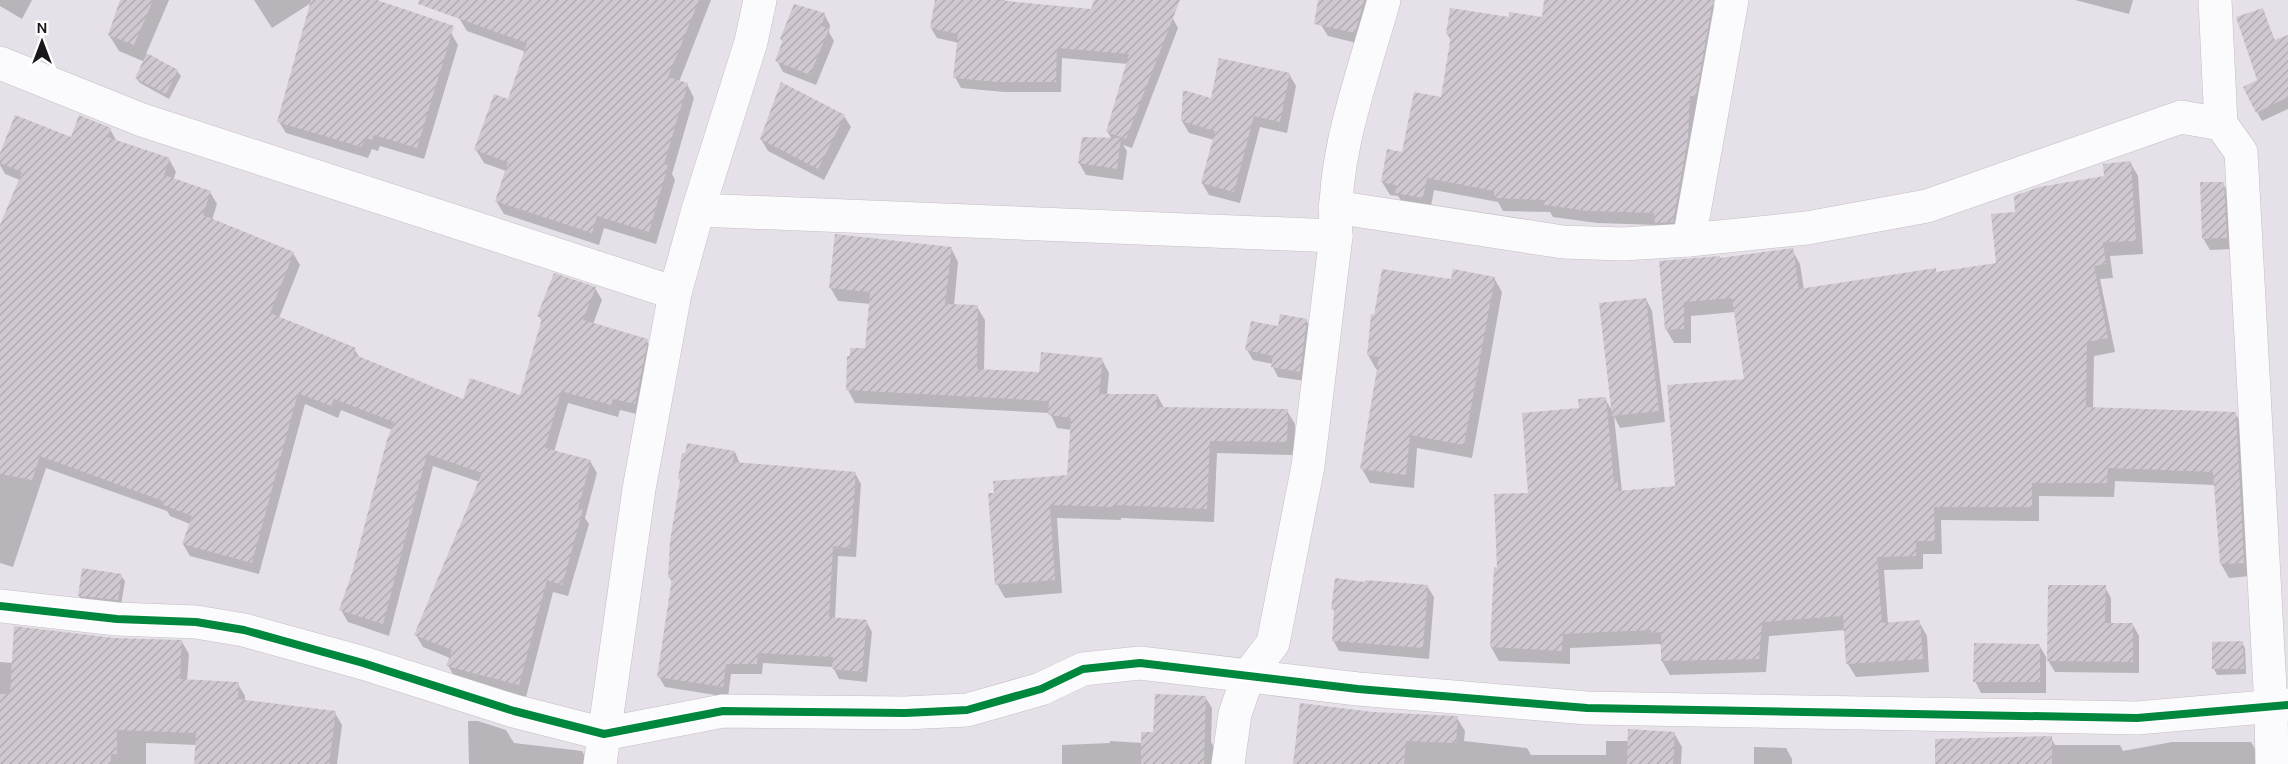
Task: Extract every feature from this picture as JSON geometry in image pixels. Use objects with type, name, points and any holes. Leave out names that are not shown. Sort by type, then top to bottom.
[{"type":"street","points":[[602,749],[639,489],[675,293],[698,210],[751,42],[760,0]]},
{"type":"street","points":[[1228,764],[1235,714],[1248,676],[1273,643],[1308,466],[1343,150],[1384,0]]},
{"type":"street","points":[[1689,240],[1732,0]]},
{"type":"street","points":[[2215,0],[2222,124],[2241,152],[2279,706],[2272,764]]},
{"type":"street","points":[[0,63],[142,120],[675,293]]},
{"type":"street","points":[[698,210],[1335,221],[1563,242],[1623,244],[1807,228],[1927,206],[2181,117],[2222,124]]},
{"type":"street","points":[[0,606],[117,619],[196,622],[244,630],[363,663],[514,711],[602,749],[723,711],[905,713],[967,710],[1041,688],[1083,669],[1140,663],[1358,689],[1587,708],[2137,718],[2279,706]]},
{"type":"building","points":[[120,0],[153,0],[134,45],[108,35]]},
{"type":"building","points":[[311,0],[377,0],[454,26],[417,148],[374,135],[372,140],[366,138],[361,147],[277,122]]},
{"type":"building","points":[[419,0],[699,0],[668,77],[688,83],[664,164],[668,165],[649,232],[597,216],[592,233],[495,201],[508,162],[474,150],[494,94],[508,99],[527,43],[418,4]]},
{"type":"building","points":[[935,0],[995,0],[1091,9],[1094,0],[1180,0],[1126,139],[1106,132],[1129,54],[1057,48],[1056,82],[998,82],[953,78],[958,34],[930,28]]},
{"type":"building","points":[[1318,0],[1364,0],[1355,33],[1314,24]]},
{"type":"building","points":[[1544,0],[1713,0],[1696,96],[1690,96],[1688,137],[1673,222],[1655,223],[1654,213],[1589,211],[1544,205],[1544,200],[1494,198],[1494,191],[1427,178],[1423,198],[1395,193],[1396,185],[1381,182],[1387,149],[1402,152],[1414,92],[1441,97],[1451,35],[1446,34],[1450,8],[1509,17],[1509,12],[1542,17]]},
{"type":"building","points":[[794,4],[825,13],[822,26],[829,29],[810,75],[775,61],[783,40],[780,39]]},
{"type":"building","points":[[2263,8],[2274,40],[2288,35],[2288,97],[2256,113],[2243,87],[2257,80],[2236,17]]},
{"type":"building","points":[[147,53],[178,70],[166,94],[135,78]]},
{"type":"building","points":[[1219,58],[1290,73],[1280,122],[1254,116],[1234,192],[1201,183],[1215,131],[1181,121],[1183,90],[1211,98]]},
{"type":"building","points":[[781,82],[845,115],[818,169],[760,139]]},
{"type":"building","points":[[15,115],[71,137],[79,115],[111,128],[107,137],[170,158],[164,175],[211,191],[203,215],[294,252],[270,313],[356,348],[353,354],[463,399],[470,378],[520,395],[542,318],[537,316],[554,273],[596,287],[583,320],[648,339],[635,404],[613,399],[611,405],[561,391],[545,448],[591,460],[578,509],[583,510],[562,585],[547,580],[519,685],[446,666],[452,650],[414,635],[482,473],[427,454],[383,624],[339,610],[352,573],[387,440],[394,422],[334,399],[331,406],[298,393],[252,563],[182,544],[192,516],[161,504],[163,501],[40,456],[32,480],[0,474],[0,225],[22,172],[0,163],[0,153]]},
{"type":"building","points":[[1082,137],[1121,138],[1117,169],[1078,163]]},
{"type":"building","points":[[2131,161],[2136,241],[2103,242],[2106,264],[2094,266],[2108,338],[2087,342],[2086,407],[2236,412],[2244,563],[2220,564],[2213,472],[2108,468],[2107,483],[2032,483],[2032,507],[1934,507],[1935,541],[1916,541],[1916,556],[1877,557],[1882,623],[1920,620],[1923,659],[1846,664],[1843,616],[1762,622],[1759,659],[1661,661],[1661,632],[1651,633],[1651,630],[1563,634],[1562,651],[1490,647],[1494,567],[1497,568],[1494,494],[1528,493],[1522,413],[1579,408],[1578,399],[1606,397],[1614,482],[1618,482],[1618,491],[1675,486],[1667,385],[1744,379],[1732,298],[1684,302],[1684,329],[1665,330],[1659,261],[1720,256],[1720,258],[1793,248],[1799,289],[1936,268],[1936,272],[1996,263],[1991,214],[2015,212],[2014,196],[2039,187],[2104,176],[2103,164]]},
{"type":"building","points":[[2200,182],[2224,182],[2227,238],[2202,239]]},
{"type":"building","points":[[835,234],[952,247],[945,304],[978,305],[977,369],[1039,372],[1041,352],[1103,358],[1099,394],[1157,394],[1157,407],[1288,409],[1287,442],[1210,441],[1207,509],[1050,505],[1055,580],[995,585],[988,493],[994,493],[993,481],[1067,475],[1071,418],[1048,415],[1049,401],[846,390],[847,356],[850,356],[850,348],[865,348],[870,292],[829,288]]},
{"type":"building","points":[[1382,269],[1451,279],[1453,269],[1495,277],[1464,445],[1410,435],[1406,475],[1360,469],[1379,357],[1367,355],[1371,314],[1374,315]]},
{"type":"building","points":[[1646,298],[1659,411],[1612,416],[1599,303]]},
{"type":"building","points":[[1280,314],[1307,319],[1300,372],[1271,367],[1273,356],[1245,350],[1251,321],[1278,326]]},
{"type":"building","points":[[687,443],[735,451],[733,462],[856,472],[850,548],[833,546],[829,617],[867,620],[862,672],[832,669],[833,657],[758,653],[757,664],[726,664],[723,687],[657,677],[672,578],[668,577],[670,541],[682,453],[685,453]]},
{"type":"building","points":[[82,568],[122,574],[118,600],[78,596]]},
{"type":"building","points":[[1335,578],[1428,585],[1423,648],[1332,641],[1334,610],[1331,609]]},
{"type":"building","points":[[2048,585],[2106,585],[2105,623],[2133,623],[2133,662],[2047,661]]},
{"type":"building","points":[[14,626],[115,638],[182,640],[180,679],[239,682],[238,699],[336,711],[329,764],[194,764],[196,733],[117,730],[117,754],[111,754],[111,764],[0,764],[0,694],[10,694]]},
{"type":"building","points":[[2243,641],[2244,669],[2212,669],[2212,642]]},
{"type":"building","points":[[1974,643],[2040,644],[2040,682],[1973,682]]},
{"type":"building","points":[[1155,694],[1206,696],[1204,764],[1141,764],[1141,732],[1153,732]]},
{"type":"building","points":[[1300,703],[1373,712],[1458,716],[1456,743],[1406,741],[1404,764],[1293,764]]},
{"type":"building","points":[[1628,729],[1675,732],[1673,764],[1627,764]]},
{"type":"building","points":[[2052,736],[2052,764],[1935,764],[1935,739]]},
{"type":"cycle path","points":[[0,606],[117,619],[196,622],[244,630],[363,663],[514,711],[604,734],[723,711],[905,713],[967,710],[1041,689],[1083,669],[1140,663],[1358,689],[1587,708],[2137,718],[2288,705]]}]
